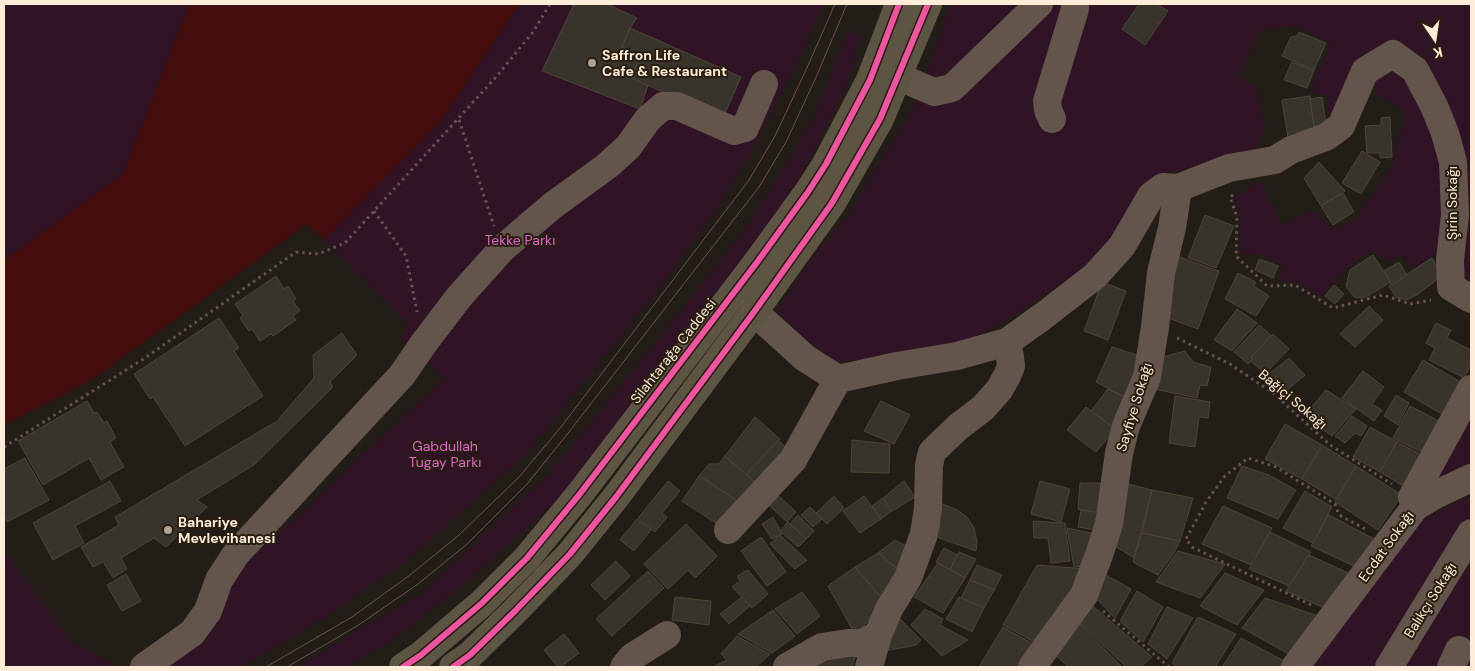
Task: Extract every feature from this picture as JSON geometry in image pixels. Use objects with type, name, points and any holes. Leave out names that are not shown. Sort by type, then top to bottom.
[{"type":"main road","name":"Silahtarağa Caddesi","points":[[403,667],[421,655],[482,603],[527,558],[579,494],[758,261],[826,164],[870,80],[899,4]]},
{"type":"main road","points":[[467,663],[570,554],[616,497],[754,312],[832,203],[880,119],[928,4]]},
{"type":"street","points":[[899,77],[934,92],[952,88],[1038,4]]},
{"type":"street","points":[[1052,119],[1048,110],[1048,101],[1075,9],[1074,4]]},
{"type":"street","name":"Şirin Sokağı","points":[[1178,188],[1229,168],[1275,160],[1291,150],[1326,137],[1341,126],[1365,71],[1393,54],[1415,70],[1434,106],[1445,133],[1453,162],[1455,215],[1450,260],[1451,287],[1471,299]]},
{"type":"street","points":[[144,667],[192,634],[208,611],[219,580],[236,554],[402,375],[458,297],[502,249],[552,206],[607,166],[628,147],[648,119],[663,106],[678,106],[734,131],[745,128],[764,84]]},
{"type":"street","points":[[754,312],[805,358],[838,379],[897,366],[957,356],[1007,342],[1095,276],[1122,246],[1151,196],[1163,187],[1178,188]]},
{"type":"street","name":"Sayfiye Sokağı","points":[[1032,667],[1084,595],[1109,524],[1119,453],[1126,426],[1147,377],[1161,272],[1172,228],[1178,188]]},
{"type":"street","points":[[869,667],[878,635],[889,609],[908,578],[924,534],[928,508],[929,465],[932,452],[958,427],[983,408],[998,390],[1011,366],[1007,342]]},
{"type":"street","points":[[728,530],[793,460],[838,379]]},
{"type":"street","name":"Ecdat Sokağı","points":[[1295,667],[1389,542],[1414,502],[1471,389]]},
{"type":"street","points":[[1414,502],[1435,495],[1471,478]]},
{"type":"street","name":"Balıkçı Sokağı","points":[[1389,667],[1471,533]]},
{"type":"street","points":[[624,667],[632,657],[667,635]]},
{"type":"street","points":[[787,667],[822,647],[862,642],[878,635]]},
{"type":"path","points":[[4,447],[145,358],[296,252],[318,254],[345,243],[496,77],[534,32],[550,4]]},
{"type":"path","points":[[459,119],[502,249]]},
{"type":"path","points":[[1237,192],[1230,197],[1237,217],[1236,256],[1267,286],[1295,285],[1333,308],[1383,296],[1410,304],[1438,299]]},
{"type":"path","points":[[374,211],[406,256],[424,343]]},
{"type":"path","points":[[1334,616],[1192,547],[1186,540],[1206,502],[1225,476],[1248,458],[1276,467],[1335,504],[1339,515],[1389,542]]},
{"type":"path","points":[[1084,595],[1169,667]]},
{"type":"green space","points":[[4,4],[189,4],[123,174],[4,260]]},
{"type":"green space","name":"Tekke Parkı","points":[[520,4],[823,4],[803,50],[748,159],[710,218],[658,290],[526,454],[412,556],[327,616],[243,667],[126,667],[175,630],[445,378],[402,340],[407,322],[324,240],[440,122]]},
{"type":"green space","points":[[950,4],[1030,4],[952,83],[926,75]]},
{"type":"green space","points":[[1047,4],[1072,4],[1087,20],[1082,4],[1471,4],[1471,290],[1463,284],[1462,190],[1396,46],[1330,121],[1326,94],[1309,92],[1331,43],[1292,26],[1259,31],[1239,75],[1256,89],[1265,127],[1258,145],[1246,154],[1151,177],[1116,241],[1101,256],[1018,313],[971,339],[870,359],[835,362],[804,338],[777,312],[812,257],[847,217],[913,108],[915,99],[924,95]]},
{"type":"green space","points":[[848,30],[859,36],[853,67],[841,96],[801,175],[759,239],[693,331],[562,495],[470,579],[390,642],[345,667],[296,667],[424,592],[543,479],[563,457],[753,218],[814,117]]},
{"type":"green space","points":[[1392,60],[1410,73],[1448,166],[1444,256],[1436,254],[1411,268],[1403,256],[1387,261],[1372,250],[1347,268],[1321,296],[1297,283],[1278,280],[1283,266],[1262,255],[1240,254],[1240,218],[1234,198],[1260,180],[1282,225],[1312,211],[1333,229],[1354,221],[1393,164],[1394,147],[1406,122],[1401,108],[1379,96],[1368,75]]},
{"type":"green space","points":[[1471,406],[1471,471],[1430,484]]},
{"type":"green space","points":[[1471,495],[1471,661],[1468,667],[1308,667],[1426,517]]},
{"type":"green space","points":[[4,550],[69,640],[118,667],[4,667]]},
{"type":"shaded area","points":[[189,4],[519,4],[440,122],[324,240],[307,224],[93,379],[4,425],[4,260],[123,174]]},
{"type":"building","name":"Saffron Life Cafe & Restaurant","points":[[574,4],[607,4],[637,18],[630,28],[622,47],[641,56],[631,78],[648,85],[640,109],[542,71]]},
{"type":"building","points":[[1139,4],[1157,4],[1168,11],[1145,45],[1122,29]]},
{"type":"building","points":[[630,28],[741,77],[723,118],[631,78],[641,56],[622,47]]},
{"type":"building","points":[[1299,32],[1326,43],[1314,70],[1282,56],[1291,37],[1297,36]]},
{"type":"building","points":[[1292,62],[1314,71],[1307,88],[1284,80]]},
{"type":"building","points":[[1310,96],[1315,134],[1288,138],[1282,100]]},
{"type":"building","points":[[1322,97],[1326,125],[1314,126],[1310,99]]},
{"type":"building","points":[[1390,117],[1392,157],[1380,158],[1380,153],[1367,153],[1365,126],[1381,125],[1381,118]]},
{"type":"building","points":[[1362,151],[1380,162],[1361,194],[1342,183]]},
{"type":"building","points":[[1319,162],[1345,191],[1321,206],[1304,178]]},
{"type":"building","points":[[1343,193],[1354,212],[1333,225],[1321,206]]},
{"type":"building","points":[[1205,215],[1234,226],[1216,268],[1188,258]]},
{"type":"building","points":[[1373,255],[1391,282],[1364,298],[1354,297],[1346,286],[1350,270]]},
{"type":"building","points":[[1179,257],[1219,271],[1198,329],[1163,316]]},
{"type":"building","points":[[1432,258],[1440,272],[1434,282],[1417,295],[1406,300],[1396,297],[1389,286]]},
{"type":"building","points":[[1259,259],[1278,266],[1273,278],[1255,270]]},
{"type":"building","points":[[1399,262],[1407,275],[1392,285],[1384,271]]},
{"type":"building","points":[[1238,273],[1256,282],[1254,286],[1269,296],[1256,316],[1225,299]]},
{"type":"building","points":[[276,276],[284,289],[288,286],[296,299],[293,301],[300,311],[293,316],[296,320],[273,336],[271,334],[260,341],[252,329],[249,331],[240,318],[243,316],[235,304]]},
{"type":"building","points":[[1102,282],[1126,291],[1108,340],[1084,331]]},
{"type":"building","points":[[1334,285],[1344,294],[1335,304],[1325,296]]},
{"type":"building","points":[[1369,306],[1383,320],[1355,347],[1340,334]]},
{"type":"building","points":[[1237,309],[1257,323],[1232,351],[1214,340]]},
{"type":"building","points":[[219,318],[239,348],[234,351],[263,396],[185,446],[153,397],[150,399],[134,374]]},
{"type":"building","points":[[1436,323],[1451,330],[1447,338],[1471,350],[1471,365],[1464,378],[1429,360],[1435,348],[1426,343]]},
{"type":"building","points":[[1259,325],[1272,336],[1251,357],[1253,359],[1248,364],[1234,352]]},
{"type":"building","points":[[342,333],[357,355],[330,382],[333,387],[255,464],[197,500],[207,507],[166,547],[154,538],[121,558],[127,569],[113,578],[103,562],[93,567],[81,547],[119,525],[115,517],[277,421],[314,378],[313,355]]},
{"type":"building","points":[[1273,334],[1289,349],[1265,374],[1251,361],[1253,359],[1251,357]]},
{"type":"building","points":[[1112,347],[1140,356],[1132,401],[1096,382]]},
{"type":"building","points":[[1185,351],[1193,362],[1211,367],[1207,386],[1200,385],[1197,398],[1154,389],[1159,358]]},
{"type":"building","points":[[1289,358],[1305,375],[1281,395],[1264,378]]},
{"type":"building","points":[[1423,360],[1464,384],[1445,416],[1404,392]]},
{"type":"building","points":[[1363,371],[1384,387],[1372,404],[1382,410],[1374,421],[1342,398]]},
{"type":"building","points":[[1108,389],[1132,401],[1115,429],[1091,411]]},
{"type":"building","points":[[1326,390],[1356,409],[1332,436],[1304,416]]},
{"type":"building","points":[[1396,395],[1409,403],[1398,425],[1384,416]]},
{"type":"building","points":[[1175,396],[1210,402],[1208,418],[1199,417],[1195,447],[1169,443]]},
{"type":"building","points":[[87,401],[94,413],[97,412],[104,423],[107,421],[116,438],[110,442],[124,467],[101,480],[89,458],[43,485],[18,441]]},
{"type":"building","points":[[881,401],[910,415],[894,444],[864,431]]},
{"type":"building","points":[[1410,406],[1439,421],[1423,453],[1393,438]]},
{"type":"building","points":[[1086,407],[1115,429],[1096,452],[1067,430]]},
{"type":"building","points":[[1352,416],[1367,426],[1361,436],[1355,433],[1345,443],[1335,436]]},
{"type":"building","points":[[755,417],[780,439],[746,475],[725,456]]},
{"type":"building","points":[[1285,424],[1322,445],[1302,479],[1265,459]]},
{"type":"building","points":[[1370,427],[1397,442],[1380,472],[1353,457]]},
{"type":"building","points":[[778,440],[789,451],[757,484],[746,475]]},
{"type":"building","points":[[852,440],[890,444],[889,473],[851,472]]},
{"type":"building","points":[[1397,442],[1422,455],[1405,487],[1380,472]]},
{"type":"building","points":[[1322,445],[1356,466],[1337,500],[1302,479]]},
{"type":"building","points":[[725,456],[757,484],[739,502],[699,476],[709,464],[719,464]]},
{"type":"building","points":[[25,458],[49,500],[7,522],[4,515],[4,469]]},
{"type":"building","points":[[1242,466],[1269,475],[1296,490],[1278,519],[1227,498]]},
{"type":"building","points":[[1356,466],[1402,495],[1378,530],[1335,502]]},
{"type":"building","points":[[699,476],[739,502],[722,527],[682,501]]},
{"type":"building","points":[[110,481],[121,501],[75,526],[84,543],[53,560],[33,523]]},
{"type":"building","points":[[668,481],[680,491],[662,513],[667,517],[655,532],[638,518]]},
{"type":"building","points":[[904,481],[915,497],[892,511],[883,498]]},
{"type":"building","points":[[1040,481],[1070,489],[1061,522],[1031,514]]},
{"type":"building","points":[[1120,482],[1152,490],[1134,558],[1110,543]]},
{"type":"building","points":[[1080,483],[1103,483],[1103,513],[1078,509]]},
{"type":"building","points":[[1152,490],[1193,498],[1180,541],[1142,533]]},
{"type":"building","points":[[1305,491],[1332,507],[1313,543],[1283,528]]},
{"type":"building","points":[[779,496],[796,512],[787,522],[770,506]]},
{"type":"building","points":[[834,496],[844,508],[827,524],[816,513]]},
{"type":"building","points":[[864,496],[881,519],[860,533],[843,511]]},
{"type":"building","points":[[883,498],[892,511],[881,519],[872,506]]},
{"type":"building","points":[[940,503],[966,516],[974,528],[977,542],[976,551],[939,538]]},
{"type":"building","points":[[1223,506],[1272,528],[1251,565],[1202,544]]},
{"type":"building","points":[[810,507],[822,519],[813,527],[801,515]]},
{"type":"building","points":[[1081,510],[1103,513],[1101,531],[1078,527]]},
{"type":"building","points":[[798,515],[814,531],[806,539],[790,524]]},
{"type":"building","points":[[1329,515],[1376,540],[1356,567],[1311,546]]},
{"type":"building","points":[[773,517],[782,534],[772,539],[762,524]]},
{"type":"building","points":[[637,519],[651,530],[634,551],[620,540]]},
{"type":"building","points":[[1033,521],[1065,523],[1070,561],[1051,563],[1048,538],[1034,538]]},
{"type":"building","points":[[788,522],[806,539],[798,547],[780,531]]},
{"type":"building","points":[[686,524],[717,556],[695,578],[688,570],[668,589],[644,564]]},
{"type":"building","points":[[1067,528],[1100,535],[1092,565],[1074,567]]},
{"type":"building","points":[[1270,532],[1311,552],[1289,586],[1249,569]]},
{"type":"building","points":[[1142,533],[1180,541],[1158,575],[1133,562]]},
{"type":"building","points":[[780,535],[807,560],[795,569],[770,544]]},
{"type":"building","points":[[761,537],[786,572],[767,586],[741,551]]},
{"type":"building","points":[[895,540],[909,547],[900,571],[878,553]]},
{"type":"building","points":[[944,548],[957,555],[950,570],[936,562]]},
{"type":"building","points":[[1178,551],[1225,564],[1200,598],[1156,582]]},
{"type":"building","points":[[959,552],[976,559],[965,578],[950,570]]},
{"type":"building","points":[[878,553],[900,571],[886,604],[855,567]]},
{"type":"building","points":[[1309,555],[1357,577],[1331,611],[1286,591]]},
{"type":"building","points":[[616,561],[630,576],[605,600],[591,585]]},
{"type":"building","points":[[938,563],[965,578],[943,613],[914,597]]},
{"type":"building","points":[[977,565],[1002,575],[994,590],[970,580]]},
{"type":"building","points":[[1037,565],[1086,569],[1036,643],[1003,625]]},
{"type":"building","points":[[855,567],[886,604],[855,634],[828,586]]},
{"type":"building","points":[[748,570],[768,594],[752,608],[732,587],[740,581],[737,576]]},
{"type":"building","points":[[648,571],[664,588],[612,636],[596,619]]},
{"type":"building","points":[[1225,573],[1264,590],[1237,625],[1200,606]]},
{"type":"building","points":[[126,574],[141,601],[122,611],[107,585]]},
{"type":"building","points":[[1104,574],[1131,589],[1115,618],[1093,595]]},
{"type":"building","points":[[970,580],[994,590],[984,608],[961,598]]},
{"type":"building","points":[[1137,591],[1163,607],[1143,642],[1120,621]]},
{"type":"building","points":[[802,592],[820,616],[797,634],[775,609]]},
{"type":"building","points":[[675,597],[711,601],[709,625],[672,620]]},
{"type":"building","points":[[742,597],[750,606],[729,624],[720,614]]},
{"type":"building","points":[[959,597],[984,608],[972,632],[946,619]]},
{"type":"building","points":[[1265,598],[1324,618],[1292,656],[1242,628]]},
{"type":"building","points":[[1086,600],[1152,657],[1141,667],[1126,667],[1073,616]]},
{"type":"building","points":[[1167,607],[1193,618],[1167,659],[1148,644]]},
{"type":"building","points":[[925,609],[943,619],[940,625],[968,640],[942,656],[911,625]]},
{"type":"building","points":[[773,610],[795,636],[772,653],[738,634]]},
{"type":"building","points":[[1198,617],[1236,634],[1215,667],[1177,667],[1172,663]]},
{"type":"building","points":[[899,618],[921,640],[916,645],[890,650],[877,648]]},
{"type":"building","points":[[1079,623],[1122,667],[1069,667],[1053,653]]},
{"type":"building","points":[[1003,627],[1035,645],[1020,667],[979,667]]},
{"type":"building","points":[[564,634],[579,653],[561,667],[558,667],[544,650]]},
{"type":"building","points":[[737,636],[770,654],[756,667],[713,667],[727,660],[721,654]]},
{"type":"building","points":[[1241,638],[1286,662],[1282,667],[1222,667]]},
{"type":"building","points":[[857,651],[852,667],[804,667],[809,659]]},
{"type":"tram line","points":[[266,667],[352,617],[410,575],[459,535],[519,477],[561,427],[749,180],[775,136],[835,4]]},
{"type":"tram line","points":[[287,667],[357,626],[418,584],[467,544],[527,484],[759,187],[786,142],[847,4]]},
{"type":"cycle path","points":[[403,667],[421,655],[482,603],[527,558],[579,495],[758,261],[826,164],[870,80],[899,4]]},
{"type":"cycle path","points":[[453,667],[470,655],[570,554],[616,497],[754,312],[832,203],[880,119],[928,4]]},
{"type":"place","name":"Saffron Life Cafe & Restaurant","points":[[592,63]]},
{"type":"place","name":"Bahariye Mevlevihanesi","points":[[168,530]]},
{"type":"park label","name":"Gabdullah Tugay Parkı","points":[[445,454]]}]
